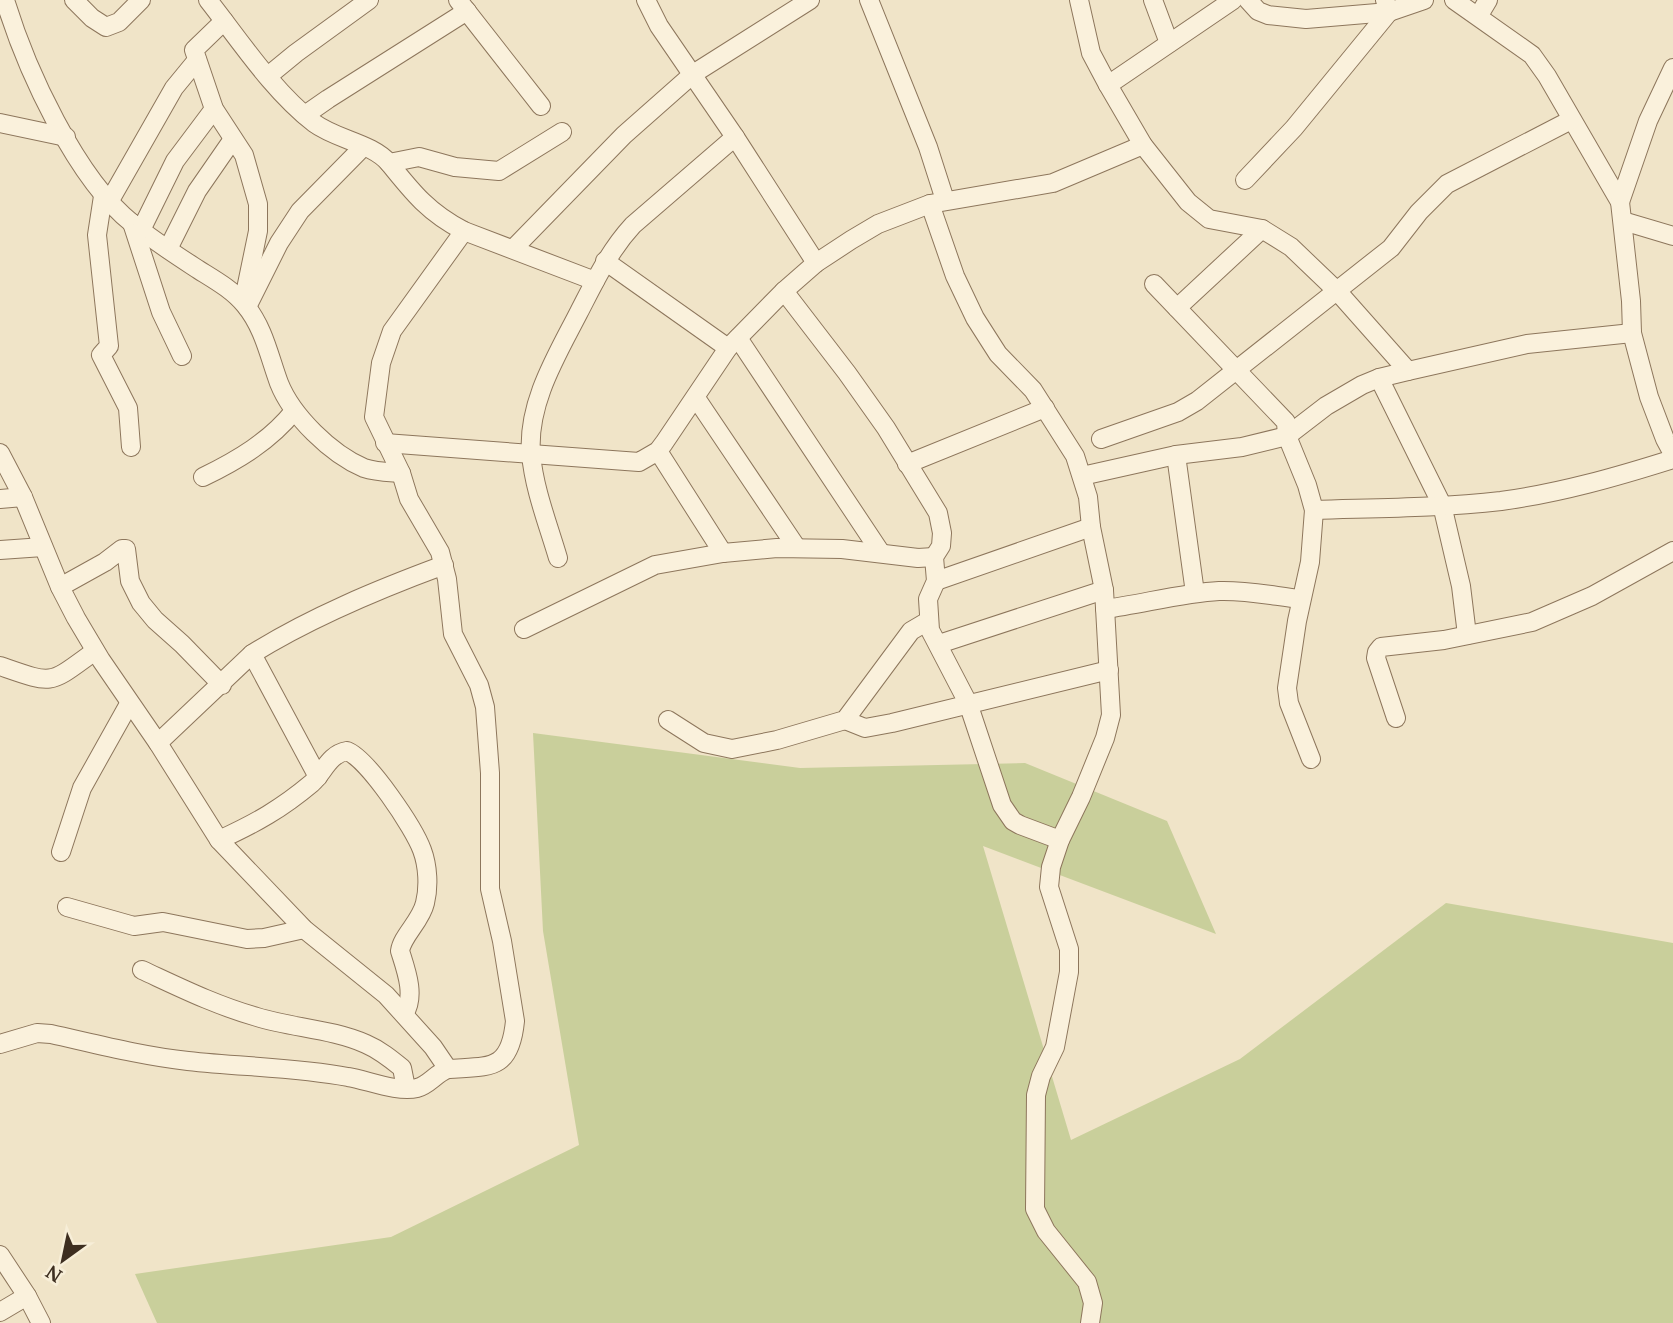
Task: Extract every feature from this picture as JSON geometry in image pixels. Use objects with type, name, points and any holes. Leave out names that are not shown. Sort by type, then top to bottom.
[{"type":"street","points":[[5,0],[29,66],[66,137],[106,199],[136,227],[223,286],[247,307],[261,330],[280,384],[294,411],[315,433],[353,462],[372,471],[401,473]]},
{"type":"street","points":[[74,0],[92,18],[106,27],[118,22],[141,0]]},
{"type":"street","points":[[208,0],[268,76],[305,115],[335,136],[374,150],[389,163],[428,208],[464,231],[595,281]]},
{"type":"street","points":[[268,76],[369,0]]},
{"type":"street","points":[[646,0],[659,26],[735,137],[816,264]]},
{"type":"street","points":[[513,249],[624,135],[693,74],[810,0]]},
{"type":"street","points":[[869,0],[928,147],[954,276],[979,327],[998,354],[1027,383],[1075,456],[1088,498],[1104,590],[1110,721],[1051,867],[1049,887],[1069,949],[1069,972],[1055,1047],[1041,1076],[1036,1095],[1035,1209],[1046,1231],[1087,1282],[1093,1303],[1090,1323]]},
{"type":"street","points":[[1079,0],[1091,53],[1143,145],[1175,187],[1201,214],[1216,221],[1262,229],[1291,247],[1338,292],[1408,371]]},
{"type":"street","points":[[1153,0],[1170,43]]},
{"type":"street","points":[[1108,85],[1233,0]]},
{"type":"street","points":[[1248,0],[1258,11],[1280,18],[1306,19],[1424,0]]},
{"type":"street","points":[[1454,0],[1483,8],[1532,55],[1620,202],[1632,332],[1649,397],[1673,454]]},
{"type":"street","points":[[305,115],[463,5],[541,106]]},
{"type":"street","points":[[1245,180],[1294,128],[1387,6]]},
{"type":"street","points":[[224,21],[195,47],[214,109],[247,163],[256,192],[260,218],[247,279],[247,307]]},
{"type":"street","points":[[131,447],[128,408],[101,354],[109,346],[97,227],[106,199],[174,88],[197,60]]},
{"type":"street","points":[[1620,202],[1648,121],[1673,68]]},
{"type":"street","points":[[182,356],[160,312],[136,227],[175,161],[214,109]]},
{"type":"street","points":[[1101,439],[1178,412],[1215,389],[1391,248],[1419,212],[1447,184],[1571,120]]},
{"type":"street","points":[[0,123],[66,137]]},
{"type":"street","points":[[389,163],[419,157],[455,167],[499,171],[562,132]]},
{"type":"street","points":[[558,558],[537,491],[531,454],[531,434],[542,389],[595,281],[618,241],[735,137]]},
{"type":"street","points":[[168,249],[197,191],[233,139]]},
{"type":"street","points":[[385,443],[639,462],[658,451],[733,343],[784,291],[816,264],[878,224],[937,202],[1053,183],[1143,145]]},
{"type":"street","points":[[247,307],[274,252],[296,217],[363,147]]},
{"type":"street","points":[[1623,221],[1673,236]]},
{"type":"street","points":[[1177,308],[1262,229]]},
{"type":"street","points":[[0,1044],[37,1033],[51,1034],[155,1057],[286,1069],[350,1077],[383,1086],[406,1088],[420,1087],[448,1069],[479,1069],[501,1059],[511,1044],[515,1021],[502,940],[490,889],[490,773],[485,707],[479,685],[453,634],[440,552],[409,499],[401,473],[374,417],[381,363],[392,331],[464,231]]},
{"type":"street","points":[[606,261],[733,343],[881,553]]},
{"type":"street","points":[[1154,284],[1286,422],[1287,436],[1307,485],[1315,526],[1287,688],[1289,703],[1311,759]]},
{"type":"street","points":[[784,291],[847,373],[938,513],[942,533],[941,546],[934,557],[936,580],[928,599],[930,630],[968,704],[1002,805],[1008,815],[1034,832],[1060,840]]},
{"type":"street","points":[[1082,476],[1176,455],[1242,447],[1287,436],[1326,406],[1379,377],[1527,344],[1632,332]]},
{"type":"street","points":[[1379,377],[1441,505],[1461,586],[1466,635]]},
{"type":"street","points":[[696,398],[797,548]]},
{"type":"street","points":[[907,464],[1045,408]]},
{"type":"street","points":[[203,477],[271,436],[294,411]]},
{"type":"street","points":[[658,451],[723,553]]},
{"type":"street","points":[[0,453],[23,498],[60,587],[95,651],[158,743],[219,840],[304,929],[386,995],[433,1047],[448,1069]]},
{"type":"street","points":[[1176,455],[1195,593]]},
{"type":"street","points":[[1314,510],[1501,500],[1597,482],[1673,460]]},
{"type":"street","points":[[0,499],[23,498]]},
{"type":"street","points":[[936,580],[1091,527]]},
{"type":"street","points":[[0,550],[43,547]]},
{"type":"street","points":[[524,629],[655,565],[723,553],[797,548],[934,557]]},
{"type":"street","points":[[60,587],[126,549],[130,581],[141,603],[222,685]]},
{"type":"street","points":[[1396,718],[1376,658],[1379,648],[1532,622],[1561,611],[1673,551]]},
{"type":"street","points":[[158,743],[252,654],[331,612],[444,565]]},
{"type":"street","points":[[939,645],[1104,590]]},
{"type":"street","points":[[1105,610],[1195,593],[1246,592],[1301,599]]},
{"type":"street","points":[[668,720],[695,738],[724,748],[765,743],[845,720],[911,631],[928,621]]},
{"type":"street","points":[[0,666],[41,680],[53,680],[95,651]]},
{"type":"street","points":[[252,654],[318,777]]},
{"type":"street","points":[[845,720],[865,728],[1109,670]]},
{"type":"street","points":[[61,852],[82,788],[129,704]]},
{"type":"street","points":[[219,840],[282,807],[318,777],[338,754],[347,751],[355,755],[387,793],[422,847],[427,881],[425,904],[417,923],[401,944],[400,951],[411,996],[404,1014]]},
{"type":"street","points":[[67,907],[103,915],[134,926],[163,922],[247,939],[304,929]]},
{"type":"street","points":[[142,970],[196,997],[236,1011],[369,1045],[402,1068],[406,1088]]},
{"type":"street","points":[[0,1255],[41,1323]]},
{"type":"street","points":[[0,1312],[27,1296]]},
{"type":"green space","points":[[533,733],[800,768],[1025,763],[1167,821],[1216,934],[983,846],[1071,1140],[1240,1059],[1446,903],[1673,943],[1673,1323],[157,1323],[135,1274],[391,1237],[579,1145],[543,931]]}]
